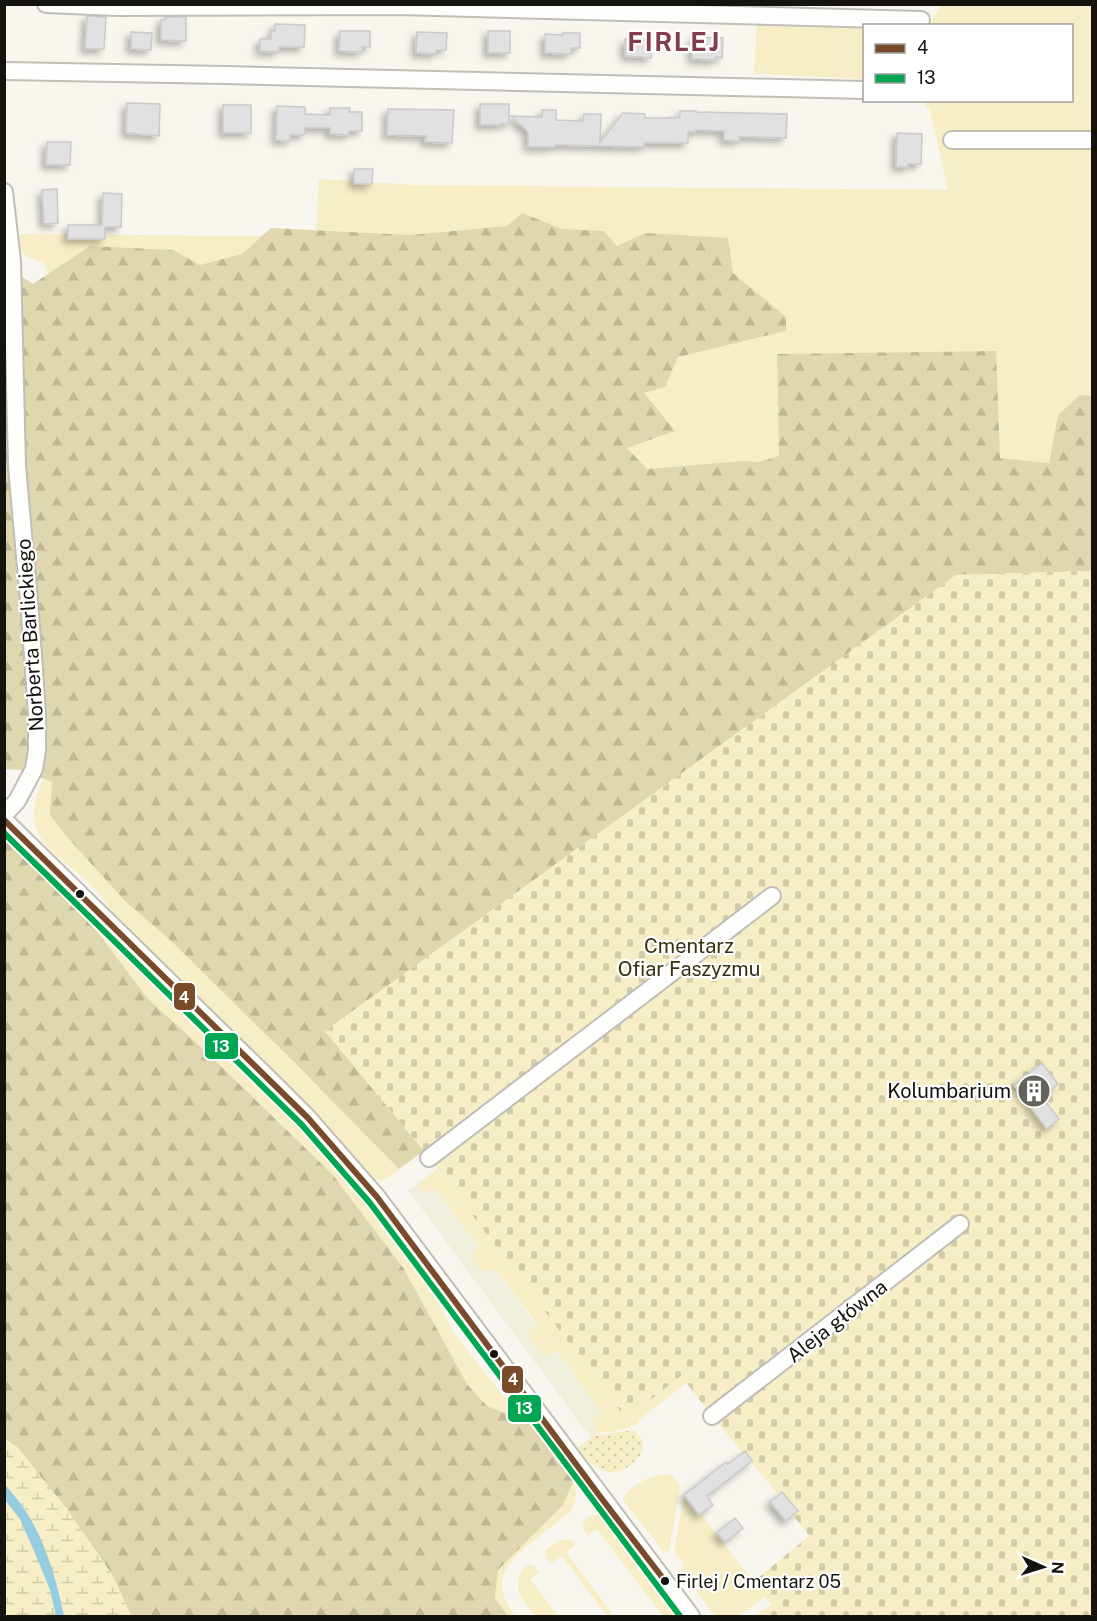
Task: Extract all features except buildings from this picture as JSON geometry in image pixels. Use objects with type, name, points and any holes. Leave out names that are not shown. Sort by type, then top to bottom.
[{"type":"street","points":[[46,4],[117,7],[399,6],[921,20]]},
{"type":"street","points":[[4,71],[863,90]]},
{"type":"street","points":[[952,140],[1092,140]]},
{"type":"street","name":"Norberta Barlickiego","points":[[4,192],[12,261],[17,465],[37,715],[37,750],[34,769],[17,801],[4,815]]},
{"type":"street","points":[[4,796],[25,788]]},
{"type":"street","points":[[4,820],[272,1081],[308,1118],[369,1188],[691,1617]]},
{"type":"street","points":[[429,1158],[772,896]]},
{"type":"street","name":"Aleja główna","points":[[712,1416],[960,1224]]},
{"type":"shaded area","points":[[417,1184],[424,1193],[434,1188],[601,1411],[592,1422],[599,1433],[591,1438],[408,1190]]},
{"type":"green space","points":[[941,5],[1092,5],[1092,396],[1080,395],[1058,415],[1049,463],[999,458],[995,351],[777,355],[779,456],[759,462],[744,461],[647,470],[627,448],[644,393],[665,387],[678,357],[786,331],[786,317],[733,273],[645,233],[617,246],[604,231],[562,229],[522,213],[507,226],[410,235],[316,230],[319,179],[415,185],[948,190],[930,110],[922,102],[1073,102],[1073,24],[930,24]]},
{"type":"green space","points":[[757,24],[863,27],[863,79],[754,74]]},
{"type":"green space","points":[[522,213],[562,229],[604,231],[617,246],[645,233],[728,238],[733,273],[786,317],[786,331],[678,357],[665,387],[644,393],[675,431],[627,448],[647,469],[744,461],[759,462],[779,456],[777,354],[996,351],[1000,458],[1049,463],[1058,415],[1080,395],[1092,396],[1092,571],[956,575],[325,1031],[424,1151],[399,1169],[169,939],[125,901],[68,838],[50,815],[52,782],[21,770],[5,769],[4,265],[33,284],[90,246],[173,250],[200,265],[242,254],[271,228],[410,235],[507,226]]},
{"type":"green space","points":[[20,234],[262,236],[242,254],[200,266],[173,250],[90,246],[48,274],[43,262],[25,256],[19,245]]},
{"type":"green space","name":"Cmentarz Ofiar Faszyzmu","points":[[1092,571],[1092,1616],[755,1616],[771,1605],[753,1582],[809,1536],[793,1515],[798,1511],[782,1492],[778,1494],[681,1376],[626,1419],[424,1151],[325,1031],[956,575]]},
{"type":"green space","points":[[43,779],[52,782],[50,815],[125,901],[169,939],[399,1169],[384,1180],[372,1178],[294,1091],[112,912],[92,886],[54,854],[39,835],[35,823],[36,798]]},
{"type":"green space","points":[[4,829],[77,905],[148,999],[333,1175],[404,1269],[467,1384],[487,1406],[527,1422],[536,1423],[566,1460],[574,1480],[563,1505],[498,1570],[495,1598],[508,1616],[131,1616],[113,1576],[66,1508],[17,1447],[5,1439]]},
{"type":"green space","points":[[77,905],[341,1164],[366,1193],[436,1290],[433,1293],[453,1332],[504,1397],[527,1416],[530,1414],[536,1423],[527,1422],[487,1406],[467,1384],[404,1269],[333,1175],[148,999]]},
{"type":"green space","points":[[437,1169],[626,1419],[681,1376],[686,1383],[638,1421],[639,1424],[617,1431],[599,1433],[592,1422],[600,1410],[556,1350],[548,1356],[543,1356],[528,1335],[537,1324],[494,1267],[488,1271],[479,1269],[472,1259],[473,1253],[479,1247],[434,1188],[424,1193],[417,1184]]},
{"type":"green space","points":[[633,1430],[643,1443],[641,1454],[633,1464],[616,1472],[596,1467],[577,1448],[593,1436]]},
{"type":"green space","points":[[4,1439],[17,1447],[66,1508],[113,1576],[131,1616],[64,1616],[60,1595],[39,1536],[25,1509],[5,1484]]},
{"type":"green space","points":[[664,1474],[672,1475],[680,1485],[669,1552],[663,1551],[623,1500],[640,1482]]},
{"type":"green space","points":[[574,1480],[576,1496],[570,1512],[517,1555],[505,1572],[502,1582],[503,1592],[515,1616],[508,1616],[495,1598],[498,1570],[563,1505]]},
{"type":"green space","points":[[684,1495],[765,1597],[738,1616],[717,1616],[681,1571],[684,1564],[674,1552]]},
{"type":"green space","points":[[4,1500],[20,1519],[50,1590],[56,1616],[5,1616]]},
{"type":"green space","points":[[591,1515],[604,1517],[680,1616],[663,1616],[597,1529],[587,1536],[583,1526],[584,1521]]},
{"type":"green space","points":[[567,1539],[575,1545],[566,1552],[614,1616],[607,1616],[562,1556],[551,1563],[546,1557],[547,1549],[559,1540]]},
{"type":"green space","points":[[530,1564],[535,1566],[539,1572],[530,1579],[558,1616],[535,1616],[521,1597],[518,1582],[522,1570]]},
{"type":"water","points":[[5,1484],[23,1507],[39,1534],[54,1575],[64,1616],[56,1616],[50,1590],[20,1519],[5,1500]]},
{"type":"transit line","name":"4","points":[[4,820],[308,1118],[377,1197],[665,1581]]},
{"type":"transit line","name":"13","points":[[4,833],[301,1124],[370,1203],[680,1616]]},
{"type":"place","name":"Kolumbarium","points":[[1034,1091]]},
{"type":"place","name":"Firlej / Cmentarz 05","points":[[665,1581]]},
{"type":"district","name":"FIRLEJ","points":[[674,42]]}]
